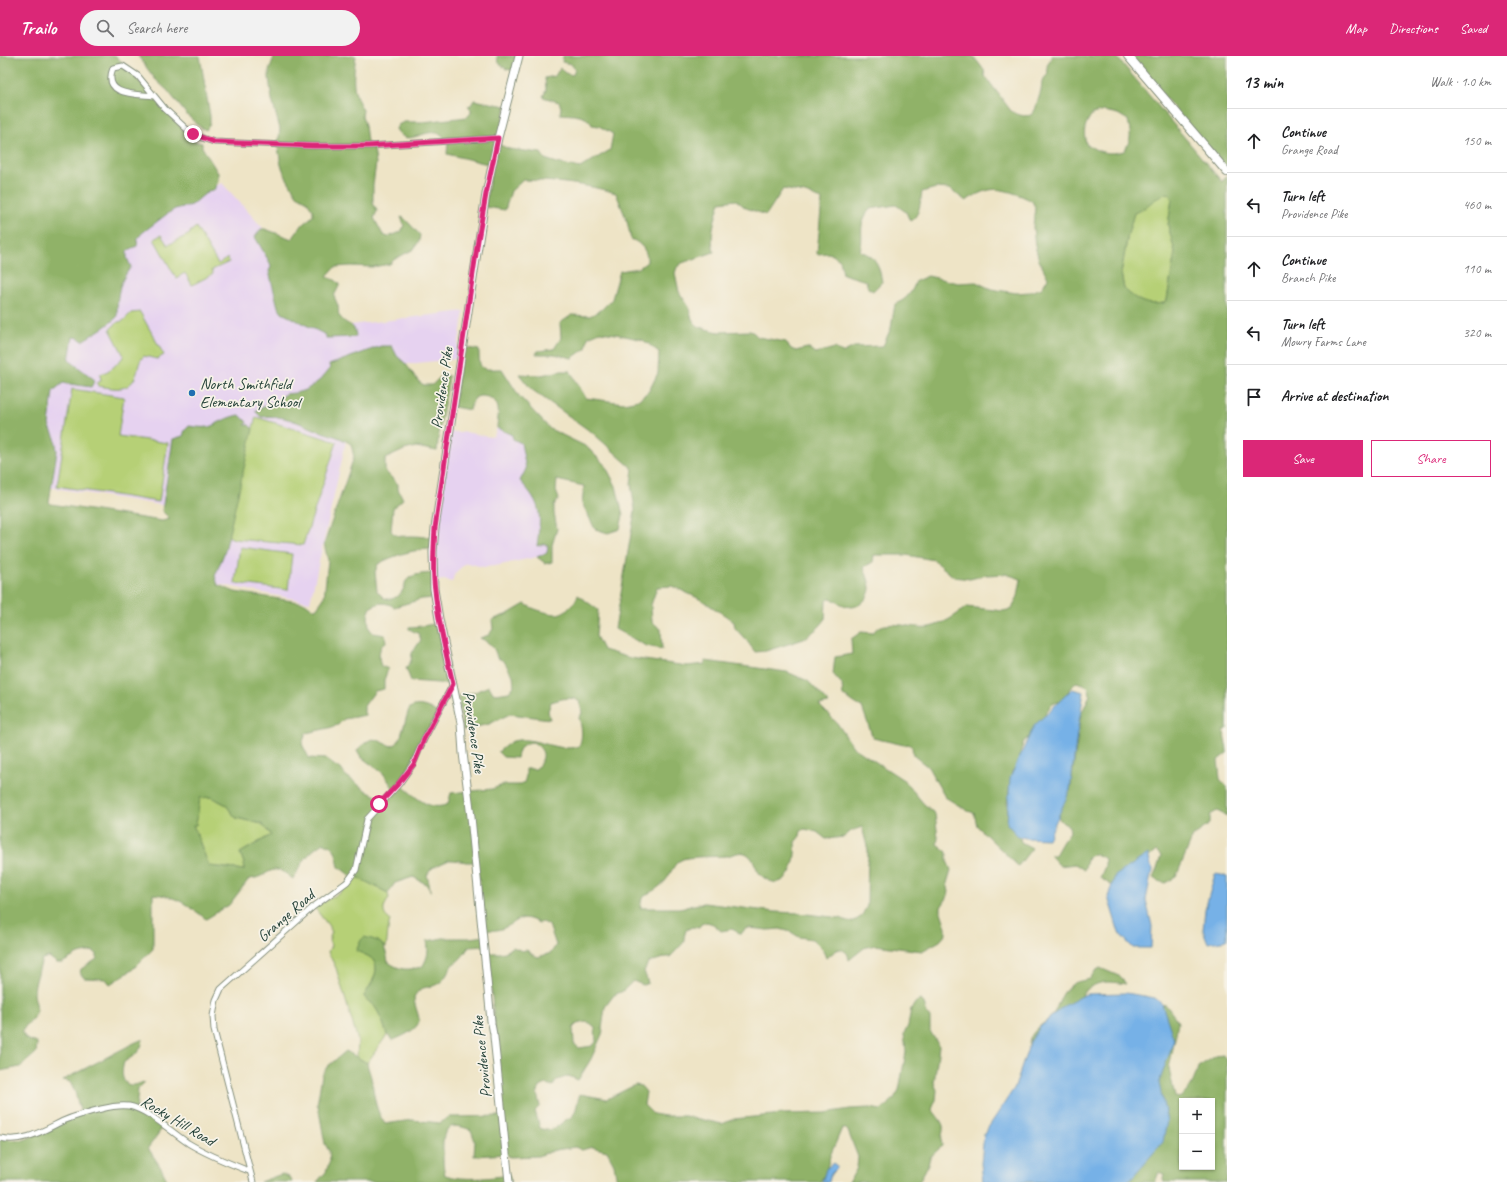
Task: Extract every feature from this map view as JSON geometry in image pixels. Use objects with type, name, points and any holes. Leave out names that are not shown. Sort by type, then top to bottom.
[{"type":"main road","name":"Providence Pike","points":[[492,1021],[461,723],[434,589],[434,536],[486,194],[498,138],[519,56]]},
{"type":"main road","points":[[1128,56],[1227,172]]},
{"type":"main road","name":"Providence Pike","points":[[494,1037],[509,1182]]},
{"type":"street","points":[[154,96],[118,91],[111,85],[110,76],[113,68],[123,66],[138,76],[165,109],[193,134],[214,142],[312,146],[368,146],[498,138]]},
{"type":"street","name":"Grange Road","points":[[253,1182],[214,1030],[213,1016],[216,1000],[221,989],[237,974],[259,957],[314,907],[347,882],[356,870],[367,819],[414,764],[424,739],[453,684]]},
{"type":"street","name":"Providence Pike","points":[[492,1021],[494,1037]]},
{"type":"street","name":"Rocky Hill Road","points":[[0,1138],[23,1139],[42,1132],[64,1121],[87,1113],[110,1107],[128,1106],[146,1114],[188,1143],[220,1161],[249,1171]]},
{"type":"shaded area","name":"North Smithfield Elementary School","points":[[222,183],[310,280],[334,327],[464,311],[456,359],[347,370],[345,446],[310,602],[213,583],[211,513],[41,486],[49,356],[132,227]]},
{"type":"shaded area","points":[[497,428],[512,435],[513,439],[521,443],[526,469],[520,481],[533,494],[540,513],[537,546],[544,544],[548,546],[547,553],[537,557],[495,566],[484,567],[466,563],[456,572],[452,582],[444,580],[435,581],[434,547],[450,432],[465,432],[490,437],[494,436]]},
{"type":"green space","points":[[0,56],[116,56],[189,136],[196,142],[202,143],[202,147],[218,173],[218,180],[214,190],[208,191],[192,205],[175,209],[142,233],[138,238],[137,246],[127,251],[127,258],[131,267],[123,279],[119,290],[117,317],[82,341],[79,338],[73,337],[69,360],[95,380],[91,387],[63,383],[53,391],[49,425],[55,438],[57,451],[49,502],[51,504],[162,521],[170,519],[162,511],[173,439],[183,436],[185,430],[189,426],[209,427],[228,418],[240,415],[247,422],[245,425],[249,425],[253,429],[225,551],[215,576],[218,585],[235,592],[305,603],[313,609],[316,609],[324,598],[328,560],[324,544],[354,457],[351,444],[298,422],[277,417],[261,417],[255,411],[280,399],[285,394],[306,390],[320,380],[330,368],[329,365],[381,346],[392,346],[397,356],[405,363],[419,382],[424,385],[432,385],[442,375],[449,376],[437,451],[416,447],[404,450],[385,459],[385,471],[398,484],[398,489],[403,499],[393,508],[391,531],[400,536],[434,538],[433,549],[412,551],[391,558],[378,564],[375,572],[377,591],[387,599],[399,595],[409,578],[419,574],[433,573],[435,598],[422,599],[394,607],[383,603],[371,607],[368,615],[369,628],[373,633],[385,635],[386,642],[381,646],[379,656],[381,666],[388,669],[384,680],[384,689],[375,691],[364,706],[364,713],[366,715],[344,719],[338,725],[306,733],[302,744],[309,758],[326,759],[341,769],[345,775],[368,792],[384,800],[394,789],[383,773],[361,757],[357,750],[372,739],[391,746],[396,744],[400,739],[409,709],[419,706],[427,707],[437,713],[400,784],[416,798],[428,805],[441,806],[448,804],[451,793],[492,789],[503,785],[520,785],[524,783],[526,769],[536,769],[542,761],[543,754],[540,748],[533,742],[526,743],[520,748],[517,758],[503,757],[498,752],[511,742],[521,740],[530,740],[563,748],[579,746],[582,736],[579,718],[582,713],[580,702],[570,698],[551,702],[548,711],[550,719],[510,714],[489,724],[463,730],[458,696],[475,692],[489,686],[493,693],[496,694],[509,692],[514,686],[513,675],[505,663],[501,659],[497,658],[492,646],[480,638],[489,635],[493,629],[492,620],[508,614],[525,604],[531,608],[543,612],[555,614],[562,613],[569,608],[578,595],[598,610],[596,636],[603,650],[630,658],[687,666],[705,664],[705,661],[787,672],[808,681],[829,703],[819,705],[837,723],[853,747],[905,781],[923,803],[935,814],[938,838],[937,844],[947,852],[947,861],[951,870],[947,883],[949,892],[941,907],[941,912],[946,927],[946,934],[940,941],[922,951],[875,945],[864,948],[849,960],[846,952],[838,949],[826,958],[823,950],[812,939],[799,937],[791,932],[780,929],[768,930],[749,928],[745,929],[741,934],[732,929],[721,931],[713,924],[707,922],[701,924],[699,928],[692,927],[686,930],[684,937],[685,941],[670,957],[648,963],[644,971],[648,983],[643,985],[633,981],[623,991],[614,995],[605,1007],[602,1029],[603,1032],[591,1059],[578,1080],[569,1076],[557,1080],[553,1086],[546,1084],[540,1087],[537,1094],[540,1106],[535,1111],[540,1128],[545,1130],[554,1129],[572,1117],[580,1094],[607,1099],[635,1085],[641,1086],[646,1092],[644,1105],[653,1114],[665,1116],[685,1116],[722,1124],[734,1119],[782,1114],[825,1113],[850,1109],[870,1108],[881,1110],[893,1100],[899,1090],[906,1052],[904,1034],[908,1026],[911,1009],[916,1002],[921,1000],[924,1003],[927,1014],[930,1018],[930,1031],[939,1046],[934,1083],[937,1090],[936,1100],[932,1109],[943,1126],[941,1140],[942,1146],[930,1157],[928,1165],[919,1182],[849,1182],[857,1168],[858,1157],[848,1131],[842,1128],[830,1156],[826,1172],[820,1182],[617,1182],[614,1164],[607,1151],[592,1147],[582,1150],[575,1147],[555,1150],[538,1156],[509,1157],[507,1154],[474,1156],[475,1141],[471,1130],[456,1126],[447,1129],[443,1138],[443,1161],[445,1175],[460,1178],[485,1178],[509,1175],[511,1182],[454,1182],[450,1180],[446,1182],[317,1182],[326,1172],[330,1160],[317,1105],[322,1075],[327,1067],[346,1051],[367,1063],[372,1079],[377,1109],[385,1124],[412,1120],[440,1123],[449,1117],[503,1116],[488,953],[503,953],[513,947],[522,951],[526,950],[538,957],[551,953],[556,945],[549,925],[527,918],[522,918],[499,930],[485,930],[477,862],[449,860],[432,868],[427,875],[431,892],[426,884],[413,877],[395,883],[388,893],[353,875],[351,876],[339,867],[335,852],[331,846],[323,843],[317,847],[302,863],[293,879],[279,870],[275,870],[262,876],[249,879],[229,905],[206,919],[194,909],[176,899],[153,894],[153,949],[132,970],[110,984],[106,979],[84,978],[80,973],[81,969],[97,959],[97,954],[93,951],[78,954],[62,963],[57,963],[49,957],[42,959],[34,989],[37,1007],[36,1012],[22,1032],[26,1039],[37,1043],[36,1053],[20,1067],[0,1071]],"holes":[[[211,797],[225,804],[236,818],[262,824],[271,835],[240,853],[244,863],[244,870],[209,866],[193,825],[196,825],[200,798]],[[862,827],[868,850],[867,906],[861,917],[854,921],[850,922],[840,918],[704,903],[679,908],[640,908],[642,898],[664,883],[675,865],[683,859],[726,856],[744,853],[752,858],[758,872],[764,878],[769,881],[779,882],[791,871],[795,853],[795,842],[800,836],[801,831],[805,829],[817,832],[826,839],[844,837],[851,831]],[[585,1022],[590,1023],[595,1027],[596,1042],[592,1046],[579,1048],[574,1044],[573,1028],[577,1024]]]},
{"type":"green space","points":[[138,56],[200,56],[210,116],[210,124],[206,130],[200,127],[187,115],[168,91],[155,79]]},
{"type":"green space","points":[[273,56],[356,56],[354,84],[356,96],[363,110],[362,116],[365,125],[367,142],[374,149],[376,163],[373,185],[373,203],[377,211],[374,218],[383,235],[388,237],[401,232],[404,225],[401,217],[404,218],[420,235],[419,241],[414,249],[395,259],[390,264],[372,267],[335,267],[327,276],[340,284],[334,296],[338,306],[339,315],[344,321],[353,327],[356,337],[326,338],[326,335],[282,313],[278,307],[269,271],[271,267],[270,263],[255,237],[261,229],[265,229],[292,239],[303,224],[313,216],[313,210],[306,200],[297,195],[286,177],[281,165],[278,147],[280,129],[272,100],[269,78],[269,71],[274,57]]},
{"type":"green space","points":[[497,56],[519,56],[515,71],[506,69],[498,62]]},
{"type":"green space","points":[[563,56],[973,56],[984,70],[985,76],[1011,111],[1019,115],[1026,116],[1031,115],[1035,110],[1041,91],[1042,81],[1048,74],[1047,66],[1052,56],[1116,56],[1222,182],[1227,174],[1227,729],[1224,731],[1224,737],[1227,753],[1218,760],[1220,779],[1227,787],[1227,816],[1217,811],[1210,815],[1210,824],[1193,836],[1176,877],[1165,883],[1153,878],[1161,856],[1156,851],[1116,886],[1111,885],[1100,878],[1105,866],[1105,859],[1101,856],[1094,854],[1088,857],[1084,870],[1075,864],[1060,866],[1050,855],[1055,855],[1070,832],[1069,826],[1060,820],[1051,799],[1054,791],[1070,791],[1081,714],[1090,695],[1089,689],[1085,685],[1077,682],[1070,688],[1066,699],[1052,704],[1035,733],[1024,741],[1020,753],[1026,756],[1023,771],[1014,769],[1012,771],[1007,803],[1008,819],[1017,828],[1021,842],[1032,848],[1018,866],[977,826],[974,813],[945,797],[928,767],[913,755],[912,746],[873,738],[862,707],[843,696],[842,684],[833,674],[835,657],[852,654],[851,639],[861,632],[873,633],[884,625],[891,624],[930,627],[940,624],[958,614],[966,607],[1003,611],[1012,609],[1018,596],[1021,579],[1006,574],[986,575],[970,579],[954,577],[934,560],[906,555],[874,555],[873,562],[864,567],[870,589],[868,596],[864,601],[854,607],[851,607],[841,604],[831,598],[826,601],[825,620],[819,627],[804,639],[766,651],[755,652],[735,628],[734,622],[700,599],[672,586],[657,587],[651,605],[652,622],[661,629],[662,649],[646,646],[615,629],[635,510],[631,484],[633,469],[594,434],[531,389],[519,374],[541,375],[561,371],[570,371],[586,398],[624,403],[638,400],[649,391],[658,373],[659,352],[643,340],[600,332],[588,337],[586,348],[572,358],[554,354],[536,354],[538,351],[554,349],[561,338],[560,323],[572,315],[590,316],[601,310],[612,299],[620,271],[639,268],[647,262],[645,251],[641,245],[631,239],[627,221],[616,193],[593,187],[546,181],[523,180],[511,191],[505,210],[485,207],[492,165],[447,154],[448,142],[441,134],[430,133],[406,138],[399,134],[396,129],[398,125],[404,122],[423,122],[467,117],[471,113],[471,109],[468,106],[471,105],[474,100],[506,106],[498,144],[509,149],[541,153],[545,159],[580,168],[610,150],[613,134],[599,126],[592,125],[590,121],[583,117],[560,114],[561,107],[559,102],[543,97],[546,90],[545,78],[555,76],[560,68],[565,73],[573,75],[575,69],[571,64],[562,62]],"holes":[[[1104,111],[1118,114],[1128,120],[1130,136],[1124,151],[1109,153],[1086,144],[1084,132],[1087,122],[1092,114]],[[936,188],[950,189],[966,201],[983,192],[994,189],[1017,194],[1032,201],[1035,207],[1033,227],[1035,246],[1039,260],[1048,278],[1042,288],[1030,292],[1016,293],[991,289],[976,282],[958,283],[928,276],[916,281],[908,296],[895,304],[891,328],[883,346],[854,347],[842,353],[835,348],[816,353],[807,348],[796,351],[791,349],[786,342],[758,337],[750,331],[719,332],[705,329],[696,325],[692,319],[689,307],[679,292],[675,273],[677,267],[682,263],[714,252],[712,233],[720,202],[736,200],[746,208],[766,215],[783,189],[805,193],[822,199],[817,254],[829,253],[840,260],[843,274],[866,281],[868,288],[873,291],[882,282],[880,271],[874,259],[866,253],[860,251],[863,221],[870,209],[896,205],[906,212],[910,221],[918,213],[922,192]],[[1168,193],[1172,199],[1168,225],[1175,252],[1167,300],[1164,303],[1152,304],[1142,302],[1133,297],[1124,289],[1121,273],[1128,234],[1134,213],[1142,210]]]},
{"type":"green space","points":[[1227,56],[1227,173],[1132,57]]},
{"type":"green space","points":[[1168,193],[1172,199],[1168,225],[1175,252],[1167,300],[1164,303],[1152,304],[1138,300],[1124,289],[1121,273],[1128,234],[1134,212],[1160,195]]},
{"type":"green space","points":[[196,227],[218,264],[228,258],[229,262],[212,270],[213,274],[192,285],[185,273],[176,278],[154,239],[161,235],[168,245],[190,234],[190,232]]},
{"type":"green space","points":[[140,312],[164,355],[157,359],[144,356],[140,362],[135,377],[128,386],[123,388],[112,388],[98,386],[97,383],[101,381],[100,374],[111,369],[124,356],[110,329],[118,322],[123,321],[131,313]]},
{"type":"green space","points":[[462,347],[479,350],[480,362],[483,368],[502,369],[519,396],[550,429],[587,447],[605,465],[616,486],[623,515],[620,529],[608,533],[595,529],[582,503],[584,486],[557,480],[556,491],[559,499],[554,505],[557,529],[552,545],[552,562],[544,564],[545,563],[537,557],[547,553],[548,546],[544,544],[537,546],[539,511],[533,497],[520,481],[526,469],[521,443],[513,439],[512,435],[497,428],[498,408],[496,402],[491,398],[481,396],[475,398],[472,402],[470,410],[454,407]]},
{"type":"green space","points":[[72,389],[124,397],[118,436],[168,443],[159,502],[57,486]]},
{"type":"green space","points":[[256,417],[337,442],[303,545],[234,539],[228,536],[224,529]]},
{"type":"green space","points":[[240,547],[292,554],[288,590],[235,583]]},
{"type":"green space","points":[[438,623],[452,684],[411,681],[406,668],[411,661],[412,653],[421,640],[419,634],[409,629],[409,627]]},
{"type":"green space","points":[[211,797],[225,804],[236,818],[262,824],[271,835],[240,853],[244,863],[244,870],[209,866],[193,825],[196,824],[200,798]]},
{"type":"green space","points":[[353,875],[388,893],[389,899],[385,904],[384,910],[385,915],[390,920],[386,948],[377,940],[356,950],[371,958],[376,967],[374,977],[364,996],[377,1010],[387,1035],[367,1063],[357,1057],[358,1041],[336,968],[328,952],[331,946],[329,940],[332,932],[314,907],[340,893]]},
{"type":"green space","points":[[485,936],[486,946],[469,947],[460,959],[452,965],[441,981],[435,985],[423,988],[417,993],[414,997],[419,1019],[416,1026],[401,1037],[393,1040],[387,1035],[377,1010],[364,996],[374,977],[376,967],[371,958],[356,951],[361,940],[364,937],[379,942],[386,951],[388,962],[397,967],[408,969],[422,967],[428,954],[427,941],[443,938],[469,938]]},
{"type":"green space","points":[[1100,968],[1121,977],[1126,984],[1113,982],[1099,983],[1083,992],[1082,999],[1156,1003],[1166,1005],[1177,1020],[1178,1023],[1169,1068],[1175,1097],[1179,1098],[1189,1089],[1194,1080],[1198,1067],[1216,1056],[1223,1055],[1227,1062],[1227,1182],[1163,1182],[1165,1174],[1159,1172],[1155,1182],[989,1182],[1036,1063],[1029,1048],[1030,1038],[1036,1030],[1051,1017],[1062,995],[1070,986],[1079,981],[1090,979],[1095,971]]},
{"type":"green space","points":[[143,1039],[139,1050],[124,1062],[122,1074],[125,1082],[128,1084],[132,1085],[144,1083],[138,1089],[136,1110],[147,1115],[163,1127],[148,1148],[168,1182],[0,1182],[0,1139],[24,1140],[81,1114],[75,1092],[70,1082],[63,1080]]},
{"type":"green space","points":[[282,1174],[291,1178],[292,1182],[260,1182]]},
{"type":"water","points":[[1072,689],[1084,692],[1070,790],[1048,839],[1018,836],[1007,824],[1010,778],[1034,726]]},
{"type":"water","points":[[1148,854],[1152,870],[1146,900],[1152,926],[1151,948],[1133,948],[1119,933],[1108,897],[1115,876]]},
{"type":"water","points":[[1215,874],[1227,876],[1227,940],[1208,943],[1203,930],[1205,910]]},
{"type":"water","points":[[1126,993],[1155,998],[1162,1004],[1174,1040],[1159,1083],[1167,1121],[1163,1142],[1128,1182],[983,1182],[981,1163],[984,1134],[1015,1087],[1030,1042],[1040,1027],[1062,1007],[1086,994]]},
{"type":"water","points":[[833,1163],[838,1167],[831,1174],[829,1182],[822,1182],[826,1169]]},
{"type":"place","name":"North Smithfield Elementary School","points":[[192,393]]},
{"type":"route","points":[[193,134],[214,142],[312,146],[368,146],[498,138],[478,240],[435,528],[433,552],[434,589],[453,684],[436,714],[414,764],[379,804]]}]
